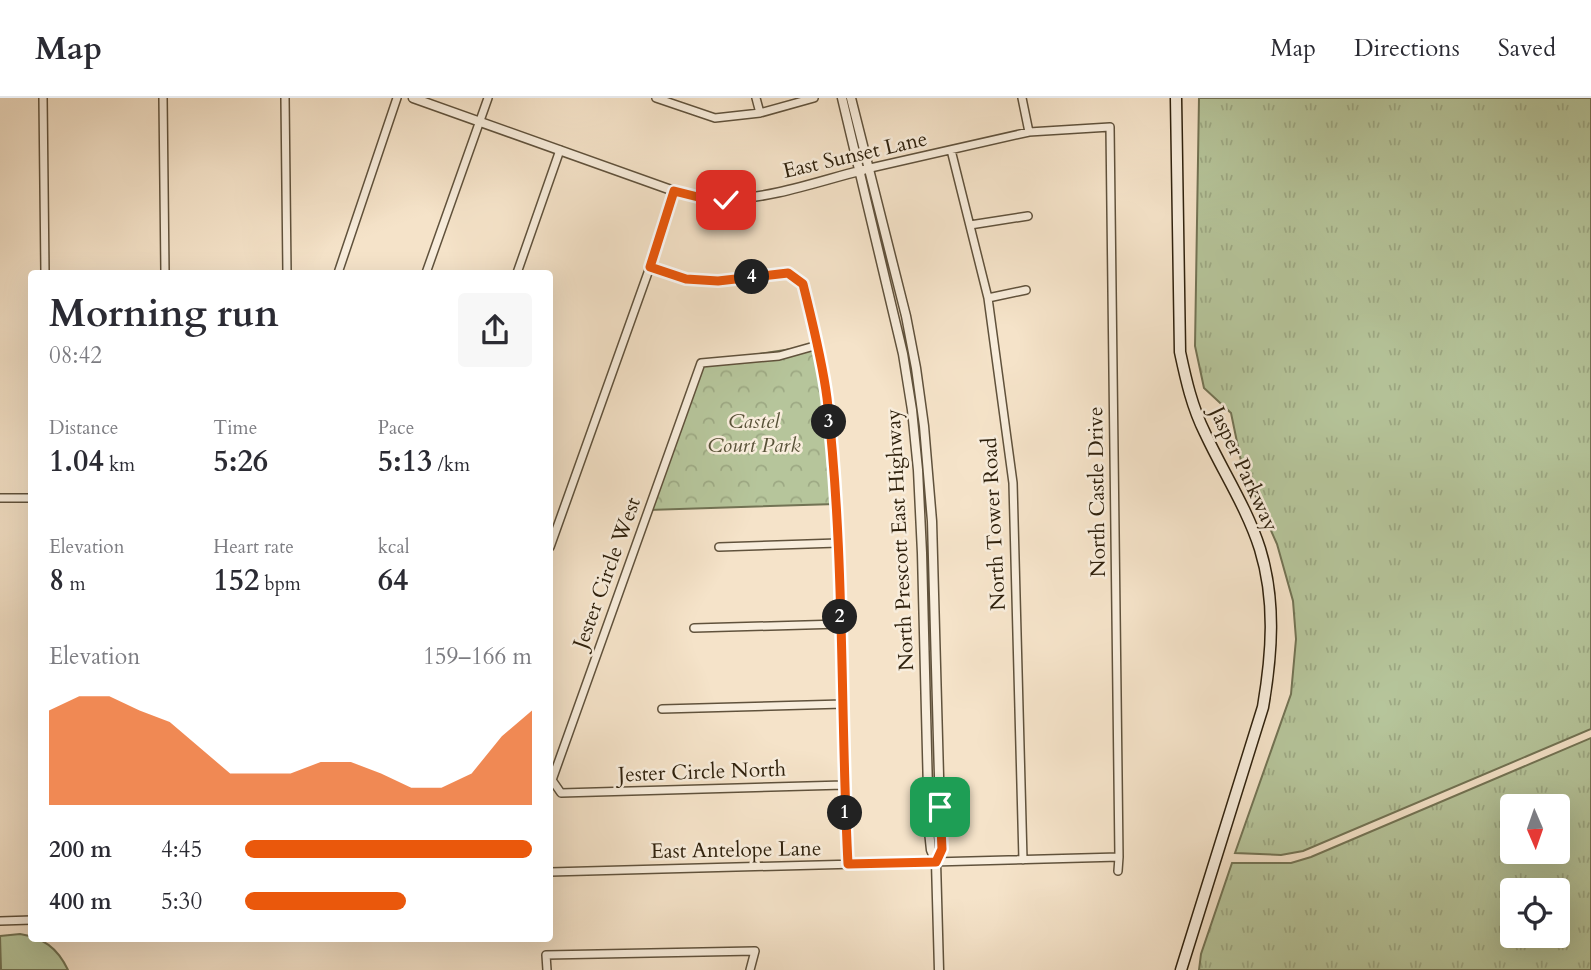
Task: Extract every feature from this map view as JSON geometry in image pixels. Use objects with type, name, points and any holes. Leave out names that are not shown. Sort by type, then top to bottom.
[{"type":"main road","name":"Jasper Parkway","points":[[1175,98],[1180,352],[1186,382],[1203,430],[1235,491],[1259,549],[1270,602],[1272,634],[1263,707],[1181,970]]},
{"type":"street","points":[[43,98],[45,270]]},
{"type":"street","points":[[163,98],[165,270]]},
{"type":"street","points":[[285,98],[287,270]]},
{"type":"street","points":[[339,270],[397,98]]},
{"type":"street","name":"East Sunset Lane","points":[[413,98],[674,191],[702,198],[726,200],[753,197],[1029,132],[1110,127]]},
{"type":"street","points":[[427,270],[488,98]]},
{"type":"street","points":[[656,98],[716,118],[760,113],[814,98]]},
{"type":"street","points":[[756,98],[760,113]]},
{"type":"street","name":"North Prescott East Highway","points":[[842,98],[906,316],[923,414],[929,469],[942,849],[936,862]]},
{"type":"street","name":"North Prescott East Highway","points":[[852,98],[913,416],[918,470],[924,623],[929,831],[931,850],[936,862],[939,970]]},
{"type":"street","points":[[1021,98],[1029,132]]},
{"type":"street","name":"North Castle Drive","points":[[1110,127],[1119,857]]},
{"type":"street","points":[[518,270],[560,150]]},
{"type":"street","name":"North Tower Road","points":[[951,150],[988,298],[1013,483],[1023,860]]},
{"type":"street","points":[[553,539],[650,267],[674,191]]},
{"type":"street","points":[[970,225],[1028,216]]},
{"type":"street","points":[[650,267],[686,279],[718,281],[788,273],[803,284],[818,345],[827,398],[838,543],[848,864]]},
{"type":"street","points":[[988,298],[1026,290]]},
{"type":"street","name":"Jester Circle West","points":[[553,777],[701,363],[779,356],[818,345]]},
{"type":"street","points":[[913,416],[923,414]]},
{"type":"street","points":[[0,498],[28,498]]},
{"type":"street","points":[[719,547],[838,543]]},
{"type":"street","points":[[924,623],[935,622]]},
{"type":"street","points":[[694,628],[841,624]]},
{"type":"street","points":[[662,709],[843,705]]},
{"type":"street","name":"Jester Circle West","points":[[553,781],[561,793]]},
{"type":"street","name":"Jester Circle North","points":[[561,793],[844,785]]},
{"type":"street","points":[[1118,871],[1119,857]]},
{"type":"street","name":"East Antelope Lane","points":[[553,872],[1119,857]]},
{"type":"street","points":[[0,921],[28,920]]},
{"type":"street","points":[[547,970],[547,955],[755,951],[750,970]]},
{"type":"green space","points":[[1199,98],[1591,98],[1591,729],[1303,851],[1281,855],[1235,853],[1291,694],[1296,639],[1293,601],[1277,544],[1242,466],[1231,413],[1204,388],[1195,346]]},
{"type":"green space","name":"Castel Court Park","points":[[818,345],[835,504],[649,510],[701,363]]},
{"type":"green space","points":[[1591,738],[1591,970],[1199,970],[1201,954],[1232,863],[1291,863],[1311,857]]},
{"type":"green space","points":[[20,934],[28,936],[28,942],[43,942],[59,955],[68,970],[1,970],[0,936]]},
{"type":"route","points":[[726,200],[702,198],[674,191],[650,267],[686,279],[718,281],[788,273],[803,284],[818,345],[827,398],[838,543],[848,864],[936,862],[942,849],[940,807]]}]
